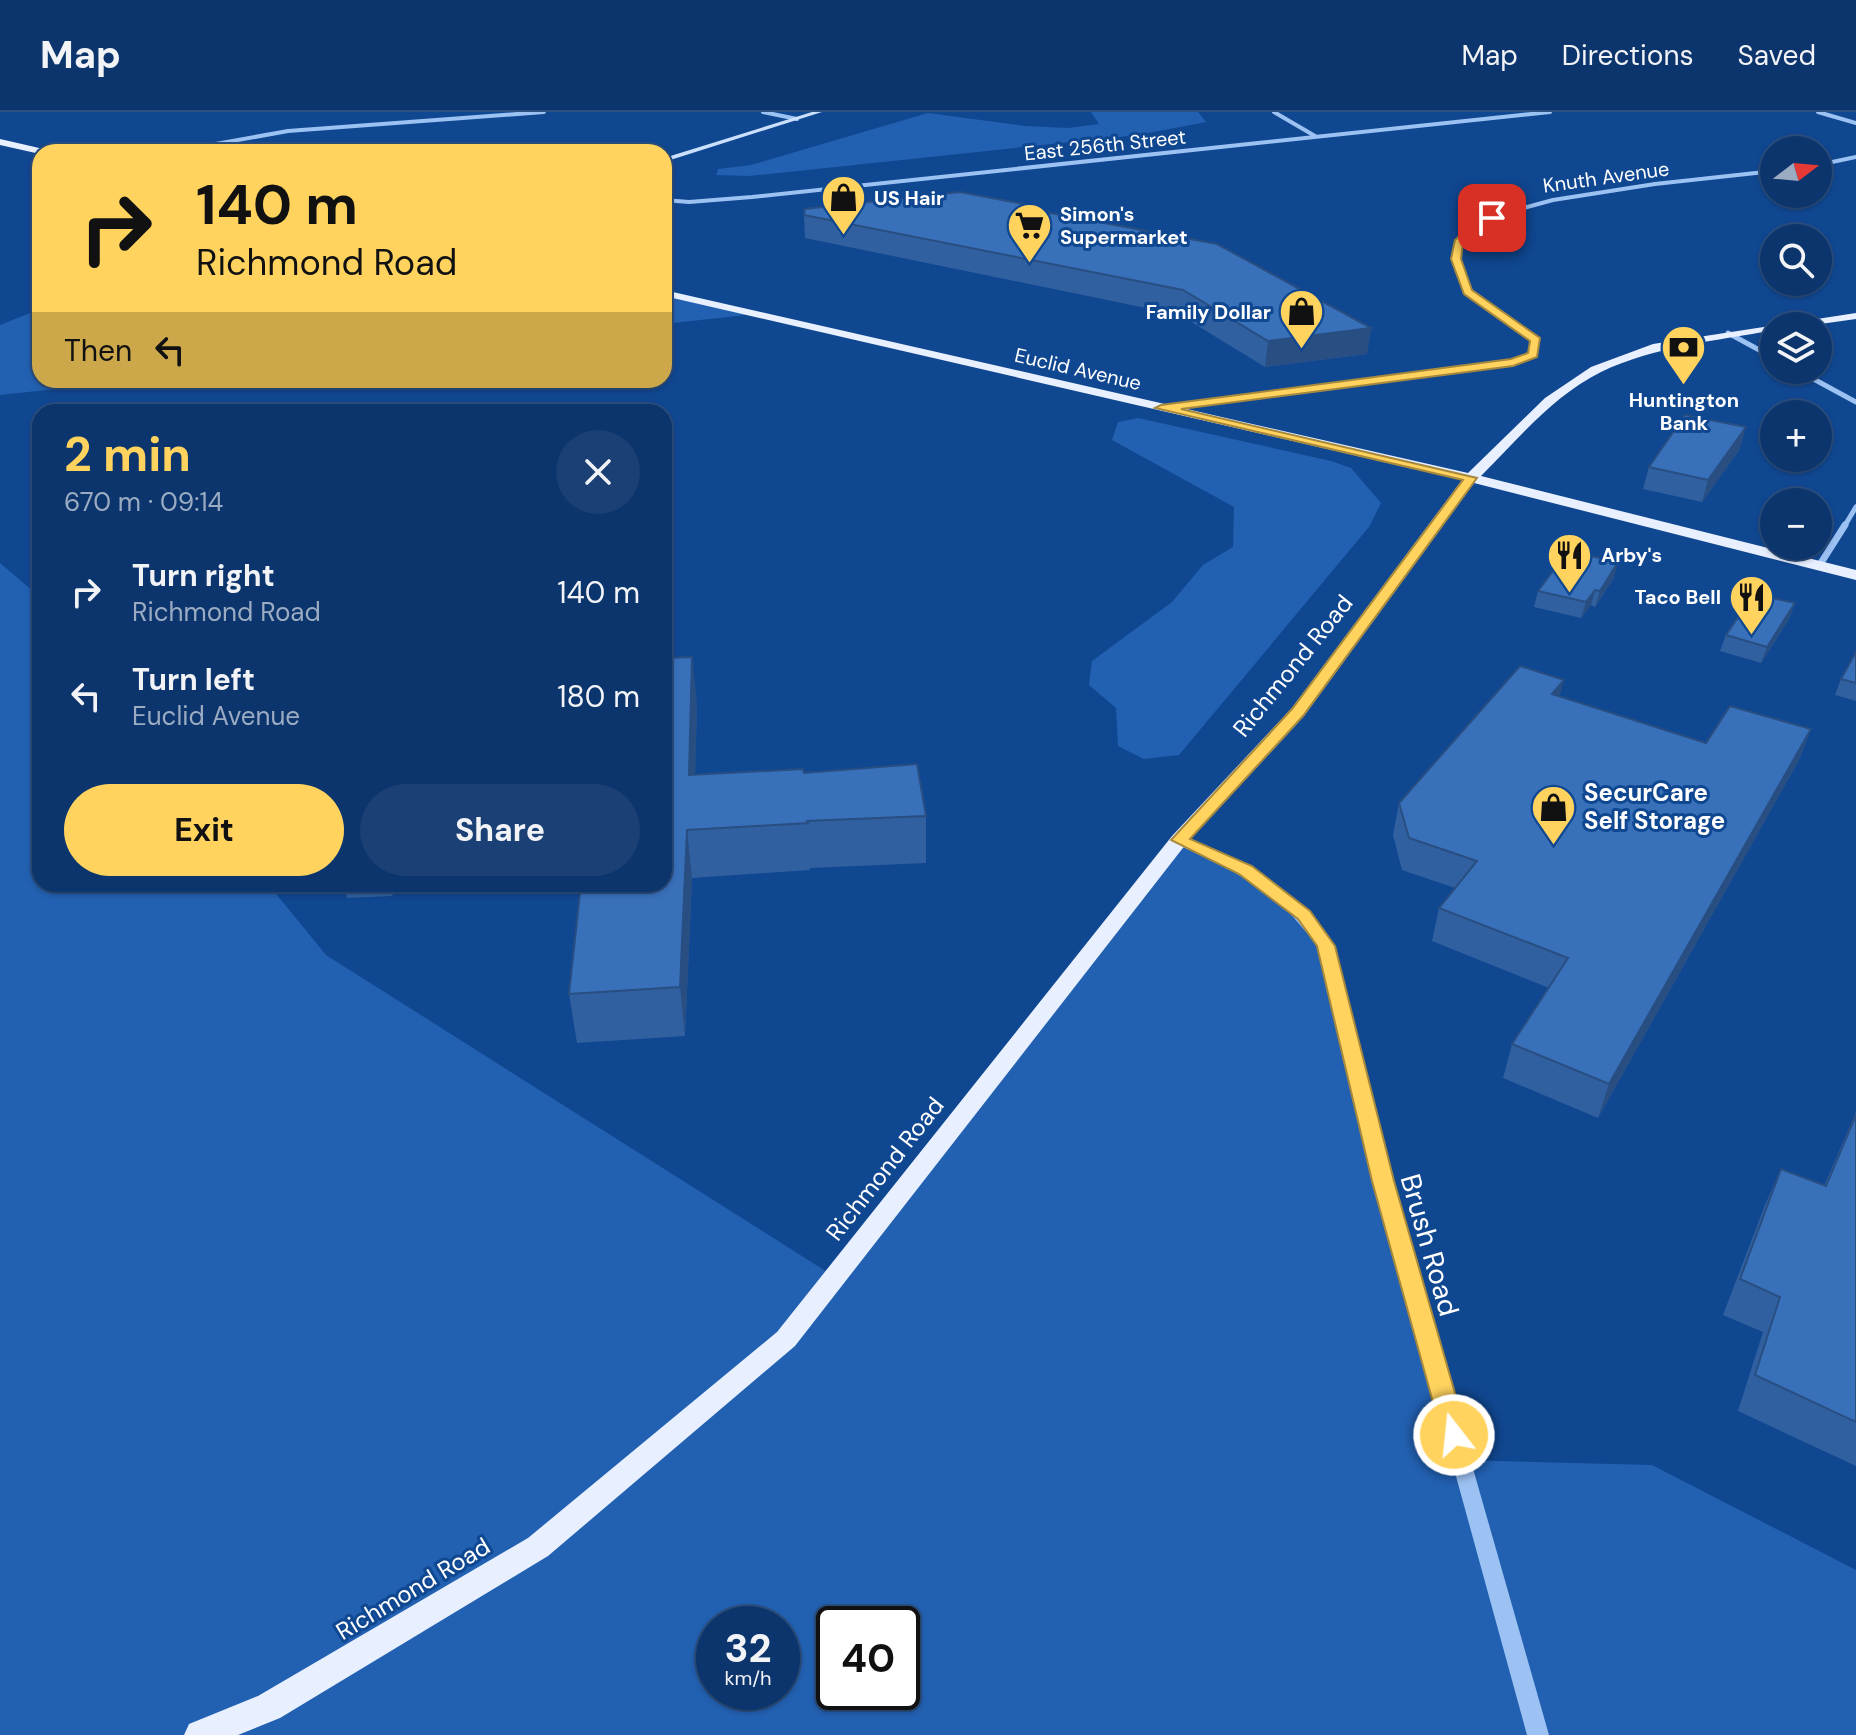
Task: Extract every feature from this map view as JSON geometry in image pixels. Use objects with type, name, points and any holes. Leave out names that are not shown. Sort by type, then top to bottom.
[{"type":"main road","points":[[672,158],[819,112]]},
{"type":"main road","points":[[0,142],[32,149]]},
{"type":"main road","name":"Euclid Avenue","points":[[672,295],[1471,478],[1856,575]]},
{"type":"main road","points":[[1832,319],[1856,316]]},
{"type":"main road","name":"Richmond Road","points":[[200,1735],[269,1707],[538,1547],[786,1339],[1179,840],[1298,712],[1471,478],[1549,401],[1595,370],[1653,348],[1760,329]]},
{"type":"street","points":[[216,144],[288,131],[544,112]]},
{"type":"street","points":[[763,112],[797,119]]},
{"type":"street","points":[[1274,112],[1316,136]]},
{"type":"street","name":"East 256th Street","points":[[672,201],[752,197],[1550,112]]},
{"type":"street","points":[[1818,112],[1856,123]]},
{"type":"street","points":[[1832,162],[1856,157]]},
{"type":"street","name":"Knuth Avenue","points":[[1161,408],[1513,362],[1533,355],[1536,340],[1468,292],[1456,259],[1458,242],[1475,226],[1509,210],[1559,198],[1760,173]]},
{"type":"street","points":[[1728,333],[1760,350]]},
{"type":"street","points":[[1823,384],[1856,402]]},
{"type":"street","points":[[1819,566],[1856,507]]},
{"type":"street","name":"Brush Road","points":[[1179,840],[1246,870],[1304,915],[1326,946],[1383,1181],[1538,1735]]},
{"type":"shaded area","points":[[1091,112],[1198,112],[1206,122],[1138,135],[749,176],[716,175],[718,169],[751,165],[928,113],[1025,126],[1068,128],[1099,124]]},
{"type":"shaded area","points":[[672,295],[755,314],[672,323]]},
{"type":"shaded area","points":[[32,312],[32,388],[65,388],[0,395],[0,325]]},
{"type":"shaded area","points":[[1138,418],[1331,461],[1351,468],[1381,503],[1369,527],[1179,755],[1144,759],[1118,746],[1116,708],[1089,685],[1092,661],[1172,602],[1203,565],[1233,547],[1234,507],[1112,440],[1118,422]]},
{"type":"shaded area","points":[[0,563],[32,590],[32,892],[275,892],[326,955],[835,1277],[1179,840],[1246,870],[1326,946],[1461,1460],[1652,1465],[1856,1570],[1856,1735],[0,1735]]},
{"type":"building","points":[[960,192],[1040,207],[1034,210],[1217,244],[1371,328],[1268,341],[1183,290],[804,215],[805,209]]},
{"type":"building","points":[[1685,415],[1746,427],[1708,480],[1649,467]]},
{"type":"building","points":[[1568,551],[1618,562],[1600,591],[1595,590],[1586,602],[1538,591]]},
{"type":"building","points":[[1754,594],[1795,603],[1767,647],[1726,635]]},
{"type":"building","points":[[1856,652],[1856,683],[1841,679]]},
{"type":"building","points":[[692,657],[689,775],[803,769],[804,773],[917,764],[926,816],[687,830],[680,987],[569,994],[580,892],[672,892],[672,658]]},
{"type":"building","points":[[1520,666],[1564,680],[1552,694],[1706,743],[1730,706],[1811,729],[1609,1084],[1512,1044],[1568,958],[1439,908],[1477,861],[1409,838],[1399,803]]},
{"type":"building","points":[[1856,1115],[1856,1422],[1755,1375],[1780,1297],[1740,1279],[1781,1169],[1826,1186]]},
{"type":"place","name":"US Hair","points":[[843,237]]},
{"type":"place","name":"Simon's Supermarket","points":[[1029,265]]},
{"type":"place","name":"Family Dollar","points":[[1302,351]]},
{"type":"place","name":"Huntington Bank","points":[[1684,387]]},
{"type":"place","name":"Arby's","points":[[1570,594]]},
{"type":"place","name":"Taco Bell","points":[[1752,636]]},
{"type":"place","name":"SecurCare Self Storage","points":[[1553,846]]},
{"type":"route","points":[[1454,1435],[1383,1181],[1326,946],[1304,915],[1246,870],[1179,840],[1298,712],[1471,478],[1161,408],[1513,362],[1533,355],[1536,340],[1468,292],[1456,259],[1458,242],[1475,226],[1492,218]]}]
